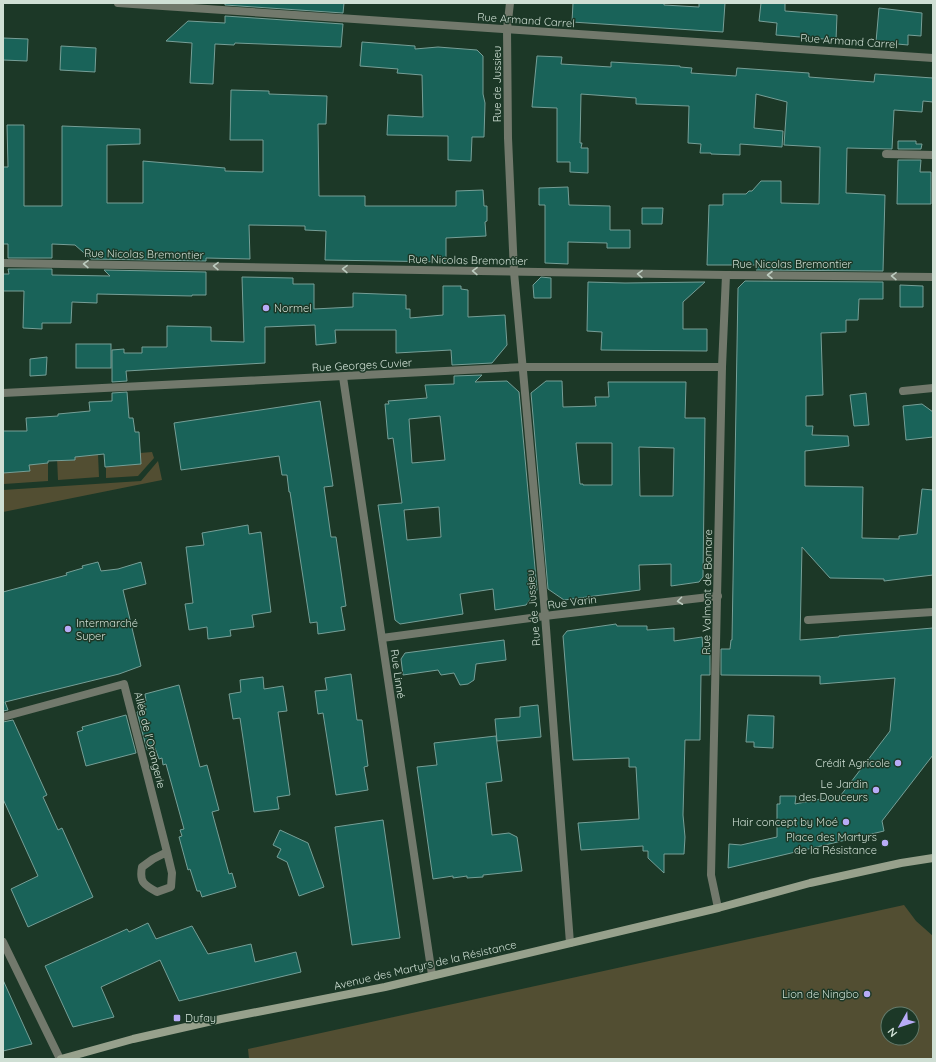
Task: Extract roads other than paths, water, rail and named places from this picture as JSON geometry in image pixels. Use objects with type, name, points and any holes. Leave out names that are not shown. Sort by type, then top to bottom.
[{"type":"main road","name":"Avenue des Martyrs de la Résistance","points":[[60,1059],[133,1039],[385,987],[718,908],[793,888],[901,863],[933,858]]},
{"type":"street","name":"Rue Armand Carrel","points":[[118,3],[933,58]]},
{"type":"street","name":"Rue de Jussieu","points":[[510,3],[507,29],[508,138],[514,272],[524,368],[545,616],[570,943]]},
{"type":"street","points":[[886,154],[933,156]]},
{"type":"street","name":"Rue Nicolas Bremontier","points":[[3,263],[514,272],[933,277]]},
{"type":"street","name":"Rue Valmont de Bomare","points":[[718,908],[711,876],[722,367],[726,275]]},
{"type":"street","name":"Rue Georges Cuvier","points":[[3,393],[524,368],[722,367]]},
{"type":"street","name":"Rue Linné","points":[[343,377],[432,975]]},
{"type":"street","points":[[903,391],[933,388]]},
{"type":"street","name":"Rue Varin","points":[[382,638],[545,616],[718,596]]},
{"type":"street","points":[[808,620],[933,612]]},
{"type":"street","name":"Allée de l'Orangerie","points":[[3,717],[124,684],[167,852],[172,873],[171,887],[157,892],[146,886],[140,876],[142,867],[153,859],[167,852]]},
{"type":"street","points":[[3,942],[60,1059]]},
{"type":"place","name":"Normel","points":[[266,308]]},
{"type":"place","name":"Intermarché Super","points":[[68,629]]},
{"type":"place","name":"Crédit Agricole","points":[[898,763]]},
{"type":"place","name":"Le Jardin des Douceurs","points":[[876,790]]},
{"type":"place","name":"Hair concept by Moé","points":[[846,822]]},
{"type":"place","name":"Place des Martyrs de la Résistance","points":[[885,843]]},
{"type":"place","name":"Lion de Ningbo","points":[[867,994]]},
{"type":"place","name":"Dufay","points":[[177,1018]]}]
